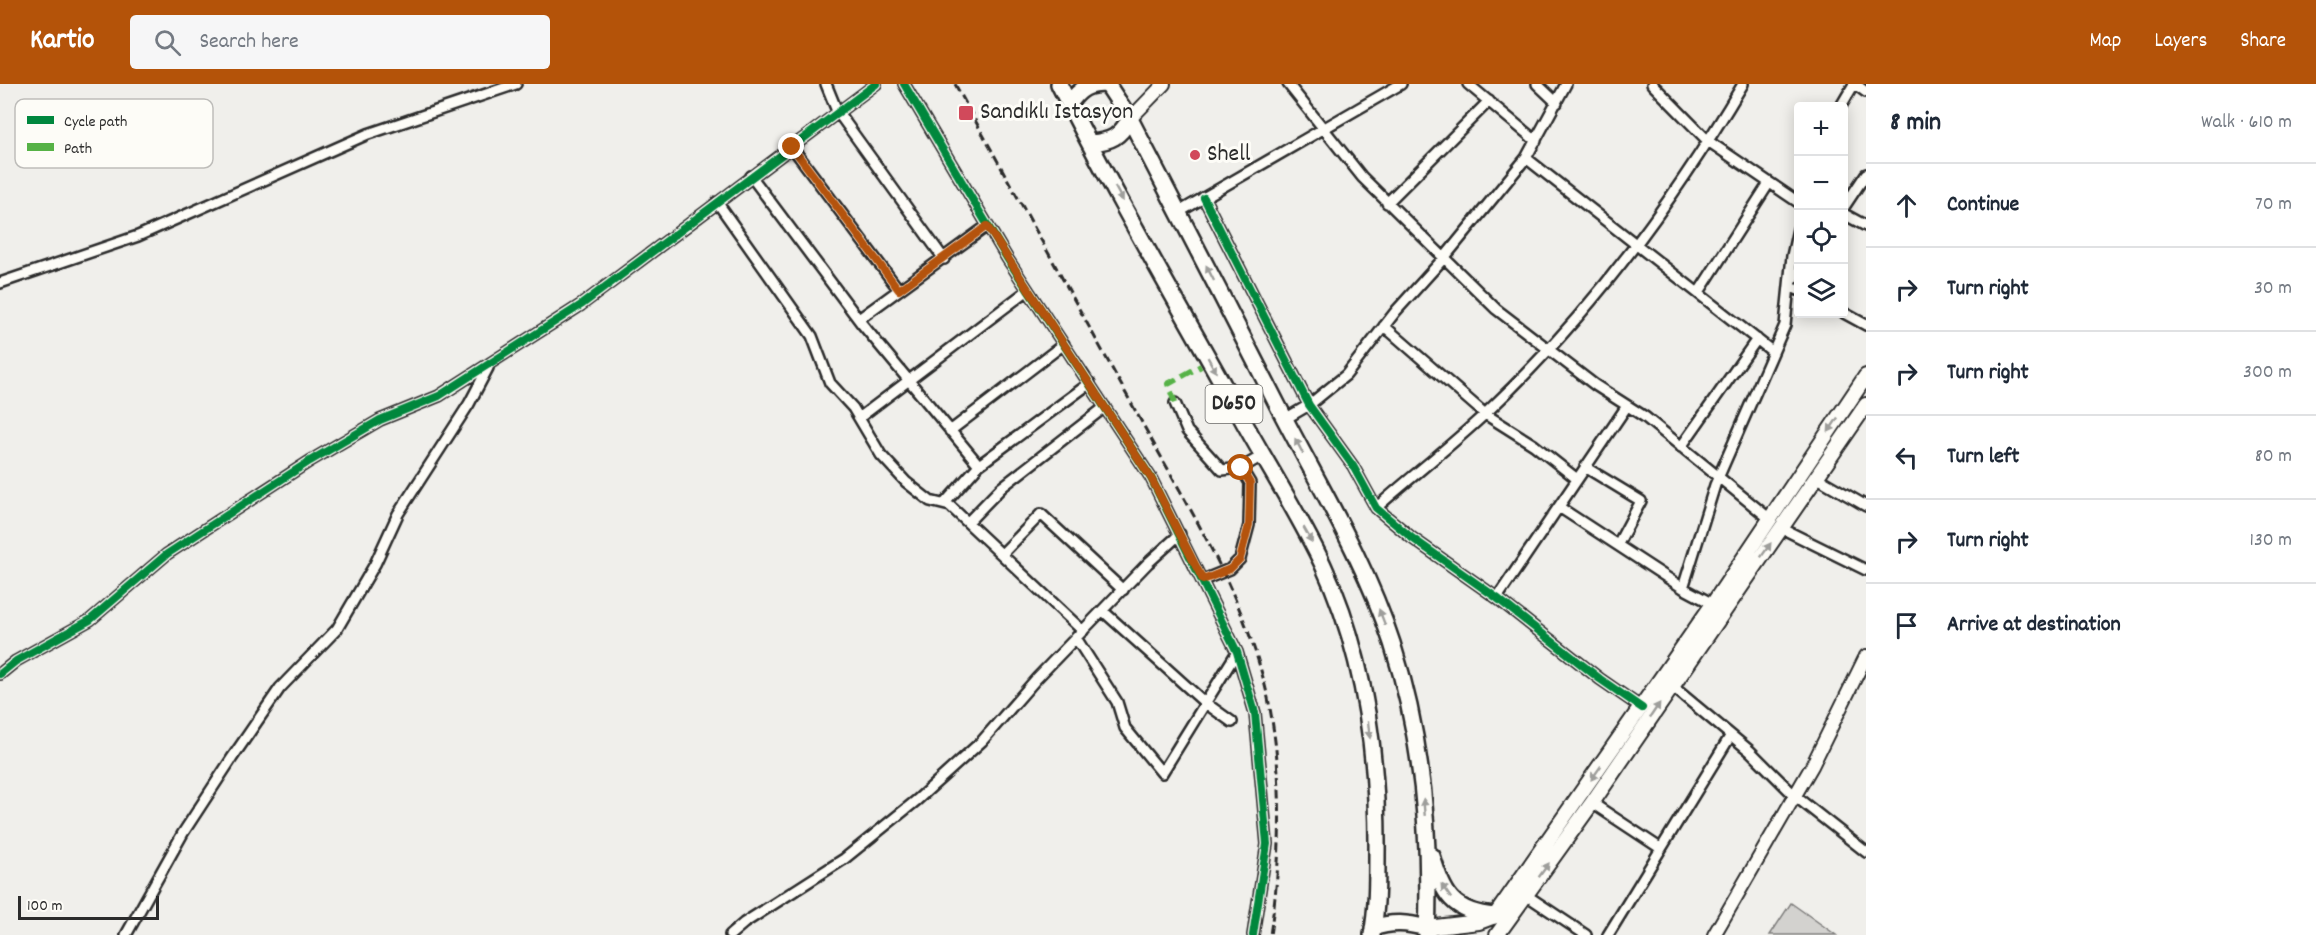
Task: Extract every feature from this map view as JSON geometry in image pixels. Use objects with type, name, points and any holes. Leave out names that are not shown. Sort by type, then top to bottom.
[{"type":"highway","name":"D650","points":[[1059,84],[1324,567],[1336,597],[1358,673],[1368,722],[1377,795],[1373,932]]},
{"type":"highway","points":[[1069,104],[1078,90],[1091,84],[1107,84]]},
{"type":"highway","name":"D650","points":[[1107,84],[1130,119],[1349,543],[1392,643],[1405,689],[1421,776],[1426,837],[1427,932]]},
{"type":"highway","points":[[1091,143],[1107,142],[1120,135],[1130,119]]},
{"type":"highway","points":[[1426,837],[1440,884],[1451,899],[1463,910],[1495,916]]},
{"type":"highway","points":[[1373,932],[1389,922],[1427,932]]},
{"type":"main road","points":[[1497,935],[1672,686],[1866,376]]},
{"type":"main road","points":[[1427,932],[1479,922],[1495,916],[1713,604],[1776,523],[1816,477],[1866,405]]},
{"type":"street","points":[[0,283],[138,236],[368,134],[516,84]]},
{"type":"street","points":[[826,84],[837,111],[944,259]]},
{"type":"street","points":[[0,674],[16,661],[90,620],[167,554],[310,461],[380,420],[439,396],[581,305],[876,84]]},
{"type":"street","points":[[904,84],[987,226],[1151,478],[1237,652],[1255,713],[1267,844],[1253,935]]},
{"type":"street","points":[[1130,119],[1164,84]]},
{"type":"street","points":[[1288,84],[1362,177],[1496,309],[1719,475],[1776,523],[1866,570]]},
{"type":"street","points":[[1179,212],[1401,84]]},
{"type":"street","points":[[1468,84],[1536,141]]},
{"type":"street","points":[[1537,84],[1557,103]]},
{"type":"street","points":[[1285,419],[1309,405],[1346,375],[1384,326],[1444,258],[1526,158],[1566,84]]},
{"type":"street","points":[[1652,84],[1708,141],[1794,199]]},
{"type":"street","points":[[1376,507],[1485,414],[1549,349],[1620,269],[1708,141],[1743,84]]},
{"type":"street","points":[[1844,102],[1855,84],[1866,92]]},
{"type":"street","points":[[1387,203],[1489,101]]},
{"type":"street","points":[[792,147],[899,290]]},
{"type":"street","points":[[1526,158],[1773,351]]},
{"type":"street","points":[[1848,201],[1866,174]]},
{"type":"street","points":[[751,176],[859,319],[979,465]]},
{"type":"street","points":[[1699,292],[1769,183]]},
{"type":"street","points":[[1204,198],[1309,405],[1353,466],[1376,507],[1412,538],[1497,598],[1600,679],[1642,708]]},
{"type":"street","points":[[717,202],[813,336],[830,382],[859,418],[881,455],[906,482],[930,501],[951,506],[969,522],[1003,554],[1080,635],[1117,702],[1125,728],[1162,773],[1237,652]]},
{"type":"street","points":[[1848,216],[1866,226]]},
{"type":"street","points":[[859,319],[987,226]]},
{"type":"street","points":[[1683,588],[1719,475],[1785,326],[1794,254]]},
{"type":"street","points":[[1789,286],[1794,278]]},
{"type":"street","points":[[1789,286],[1794,288]]},
{"type":"street","points":[[859,418],[1028,290]]},
{"type":"street","points":[[1848,315],[1866,325]]},
{"type":"street","points":[[1384,326],[1485,414],[1534,445],[1577,479]]},
{"type":"street","points":[[1681,447],[1757,339]]},
{"type":"street","points":[[951,431],[1064,344]]},
{"type":"street","points":[[126,935],[183,833],[280,688],[337,629],[375,564],[399,514],[470,404],[489,366]]},
{"type":"street","points":[[944,504],[979,465],[1090,383]]},
{"type":"street","points":[[1175,403],[1187,430],[1222,470],[1241,468],[1262,456]]},
{"type":"street","points":[[969,522],[1002,487],[1105,406]]},
{"type":"street","points":[[1497,598],[1627,406]]},
{"type":"street","points":[[1585,467],[1641,501],[1618,544]]},
{"type":"street","points":[[1203,580],[1230,569],[1240,559],[1249,525],[1250,483],[1241,468]]},
{"type":"street","points":[[1816,477],[1866,506]]},
{"type":"street","points":[[1559,507],[1683,588],[1713,604]]},
{"type":"street","points":[[1003,554],[1041,514],[1123,590]]},
{"type":"street","points":[[730,935],[744,923],[844,859],[917,800],[982,741],[1123,590],[1180,534]]},
{"type":"street","points":[[1103,611],[1204,702],[1232,722]]},
{"type":"street","points":[[1714,935],[1795,796],[1866,656]]},
{"type":"street","points":[[1672,686],[1731,735],[1795,796],[1866,852]]},
{"type":"street","points":[[1608,935],[1731,735]]},
{"type":"street","points":[[1592,802],[1660,848]]},
{"type":"street","points":[[1526,895],[1586,935]]},
{"type":"shaded area","points":[[1791,903],[1836,935],[1770,935]]},
{"type":"railway","points":[[955,84],[1196,520],[1231,589],[1246,625],[1268,698],[1277,757],[1279,846],[1270,935]]},
{"type":"marked path","points":[[1175,403],[1168,384],[1201,366]]},
{"type":"cycle path","points":[[0,674],[16,661],[90,620],[167,554],[310,461],[380,420],[439,396],[581,305],[876,84]]},
{"type":"cycle path","points":[[904,84],[1007,258],[1151,478],[1237,652],[1255,713],[1267,844],[1253,935]]},
{"type":"cycle path","points":[[1204,198],[1309,405],[1353,466],[1376,508],[1412,538],[1497,598],[1600,679],[1642,708]]},
{"type":"place","name":"Sandıklı Istasyon","points":[[966,113]]},
{"type":"place","name":"Shell","points":[[1195,155]]},
{"type":"route","points":[[792,147],[899,290],[987,226],[1151,478],[1203,580],[1230,569],[1240,559],[1249,525],[1250,483],[1241,468]]}]
